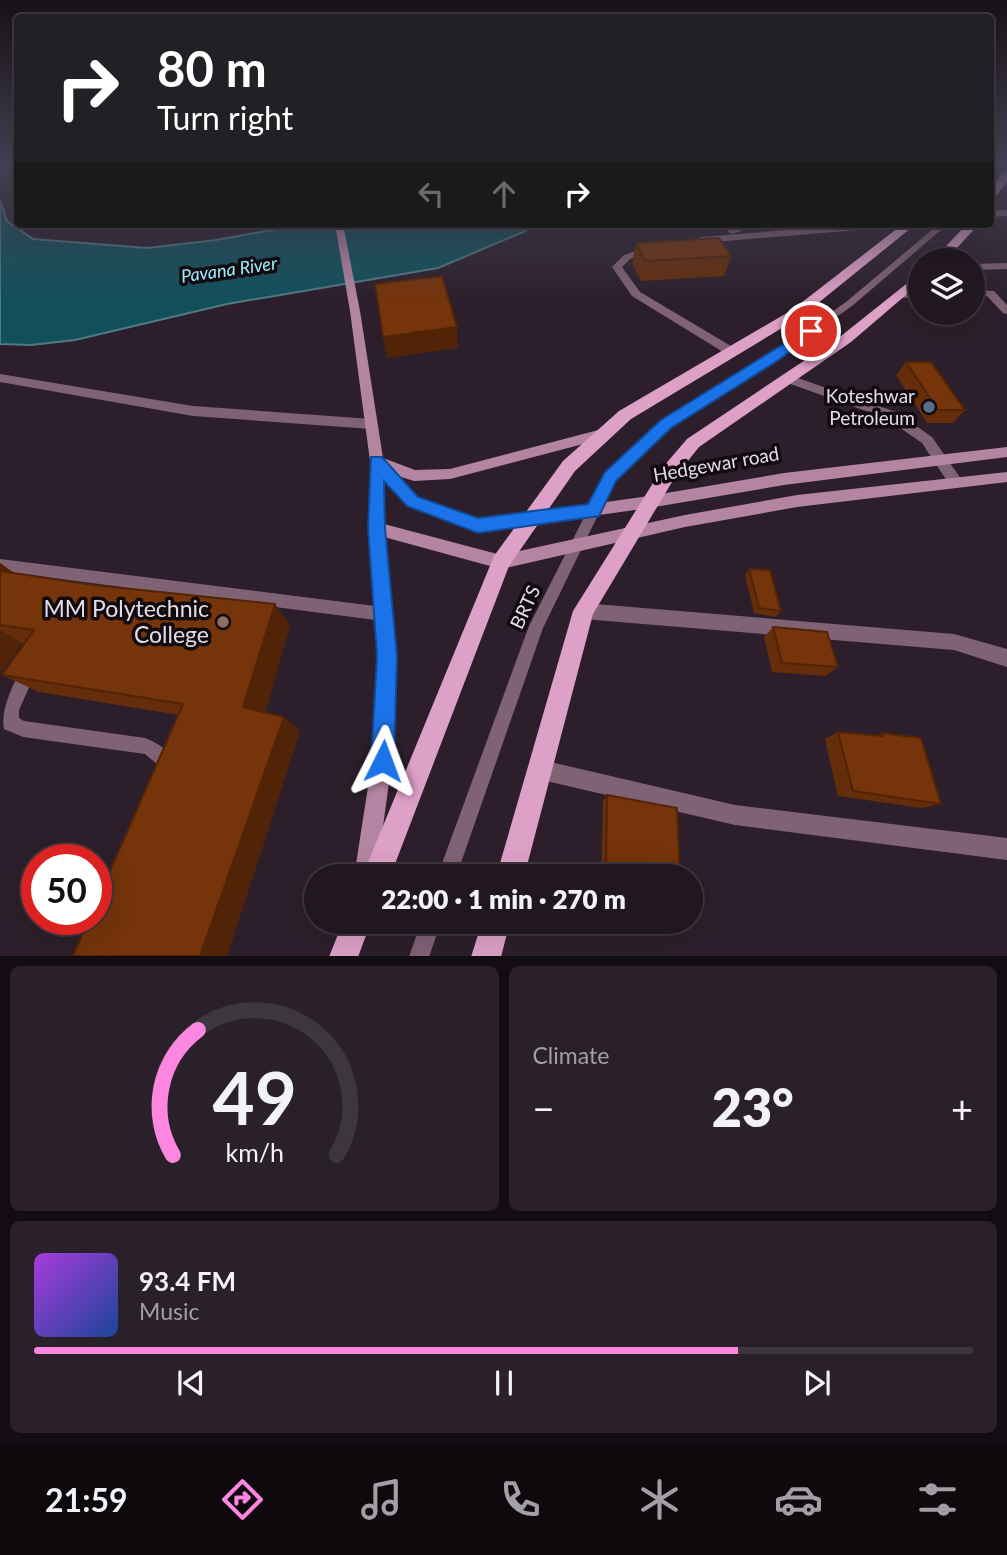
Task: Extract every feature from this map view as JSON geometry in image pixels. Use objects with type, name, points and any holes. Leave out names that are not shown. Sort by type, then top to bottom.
[{"type":"main road","points":[[340,228],[377,461],[376,528],[387,656],[383,761],[367,864]]},
{"type":"main road","points":[[381,864],[501,562],[569,466],[625,415],[797,313],[904,228]]},
{"type":"main road","points":[[950,248],[969,228]]},
{"type":"main road","points":[[514,864],[583,611],[669,472],[694,443],[846,339],[908,288]]},
{"type":"main road","points":[[377,461],[414,476],[450,474],[606,433]]},
{"type":"main road","name":"Hedgewar road","points":[[377,461],[412,502],[478,526],[593,511],[783,479],[1007,452]]},
{"type":"main road","points":[[376,528],[501,562],[685,521],[797,501],[1007,477]]},
{"type":"main road","points":[[343,956],[353,934]]},
{"type":"main road","points":[[486,956],[493,934]]},
{"type":"street","points":[[741,228],[695,241],[847,228]]},
{"type":"street","points":[[667,245],[642,251],[620,262],[617,267],[628,286],[648,303],[732,352]]},
{"type":"street","points":[[985,267],[1007,267]]},
{"type":"street","points":[[985,293],[990,293],[1007,311]]},
{"type":"street","points":[[900,295],[908,295]]},
{"type":"street","points":[[0,378],[192,411],[371,424]]},
{"type":"street","points":[[786,379],[891,415],[927,440],[956,483]]},
{"type":"street","points":[[583,611],[954,642],[1007,658]]},
{"type":"street","points":[[541,770],[735,814],[1007,849]]},
{"type":"lane","name":"BRTS","points":[[450,864],[536,626],[610,477],[666,424],[772,358],[849,304],[939,228]]},
{"type":"lane","points":[[0,565],[383,614]]},
{"type":"lane","points":[[27,674],[11,709],[10,723],[23,729],[145,746],[156,751],[166,761],[167,777],[162,790]]},
{"type":"lane","points":[[419,956],[427,934]]},
{"type":"water","name":"Pavana River","points":[[0,212],[4,212],[7,221],[14,228],[33,239],[147,248],[216,240],[283,228],[530,228],[438,268],[227,304],[75,340],[31,345],[0,344]]},
{"type":"building","points":[[719,238],[731,256],[645,261],[636,243]]},
{"type":"building","points":[[442,276],[457,327],[383,337],[375,284]]},
{"type":"building","points":[[906,362],[931,362],[965,410],[938,410]]},
{"type":"building","points":[[749,569],[770,570],[781,611],[759,608]]},
{"type":"building","points":[[0,571],[93,585],[275,604],[243,707],[284,717],[200,956],[73,956],[82,935],[112,935],[112,866],[183,704],[2,675],[34,630],[0,625]]},
{"type":"building","points":[[773,627],[827,632],[838,667],[782,663]]},
{"type":"building","points":[[838,732],[883,736],[882,733],[921,738],[941,804],[853,791]]},
{"type":"building","points":[[607,795],[677,808],[679,864],[606,864]]},
{"type":"place","name":"Koteshwar Petroleum","points":[[929,407]]},
{"type":"place","name":"MM Polytechnic College","points":[[223,622]]},
{"type":"route","points":[[383,761],[387,656],[376,528],[377,461],[412,502],[478,526],[593,511],[610,477],[666,424],[811,331]]}]
